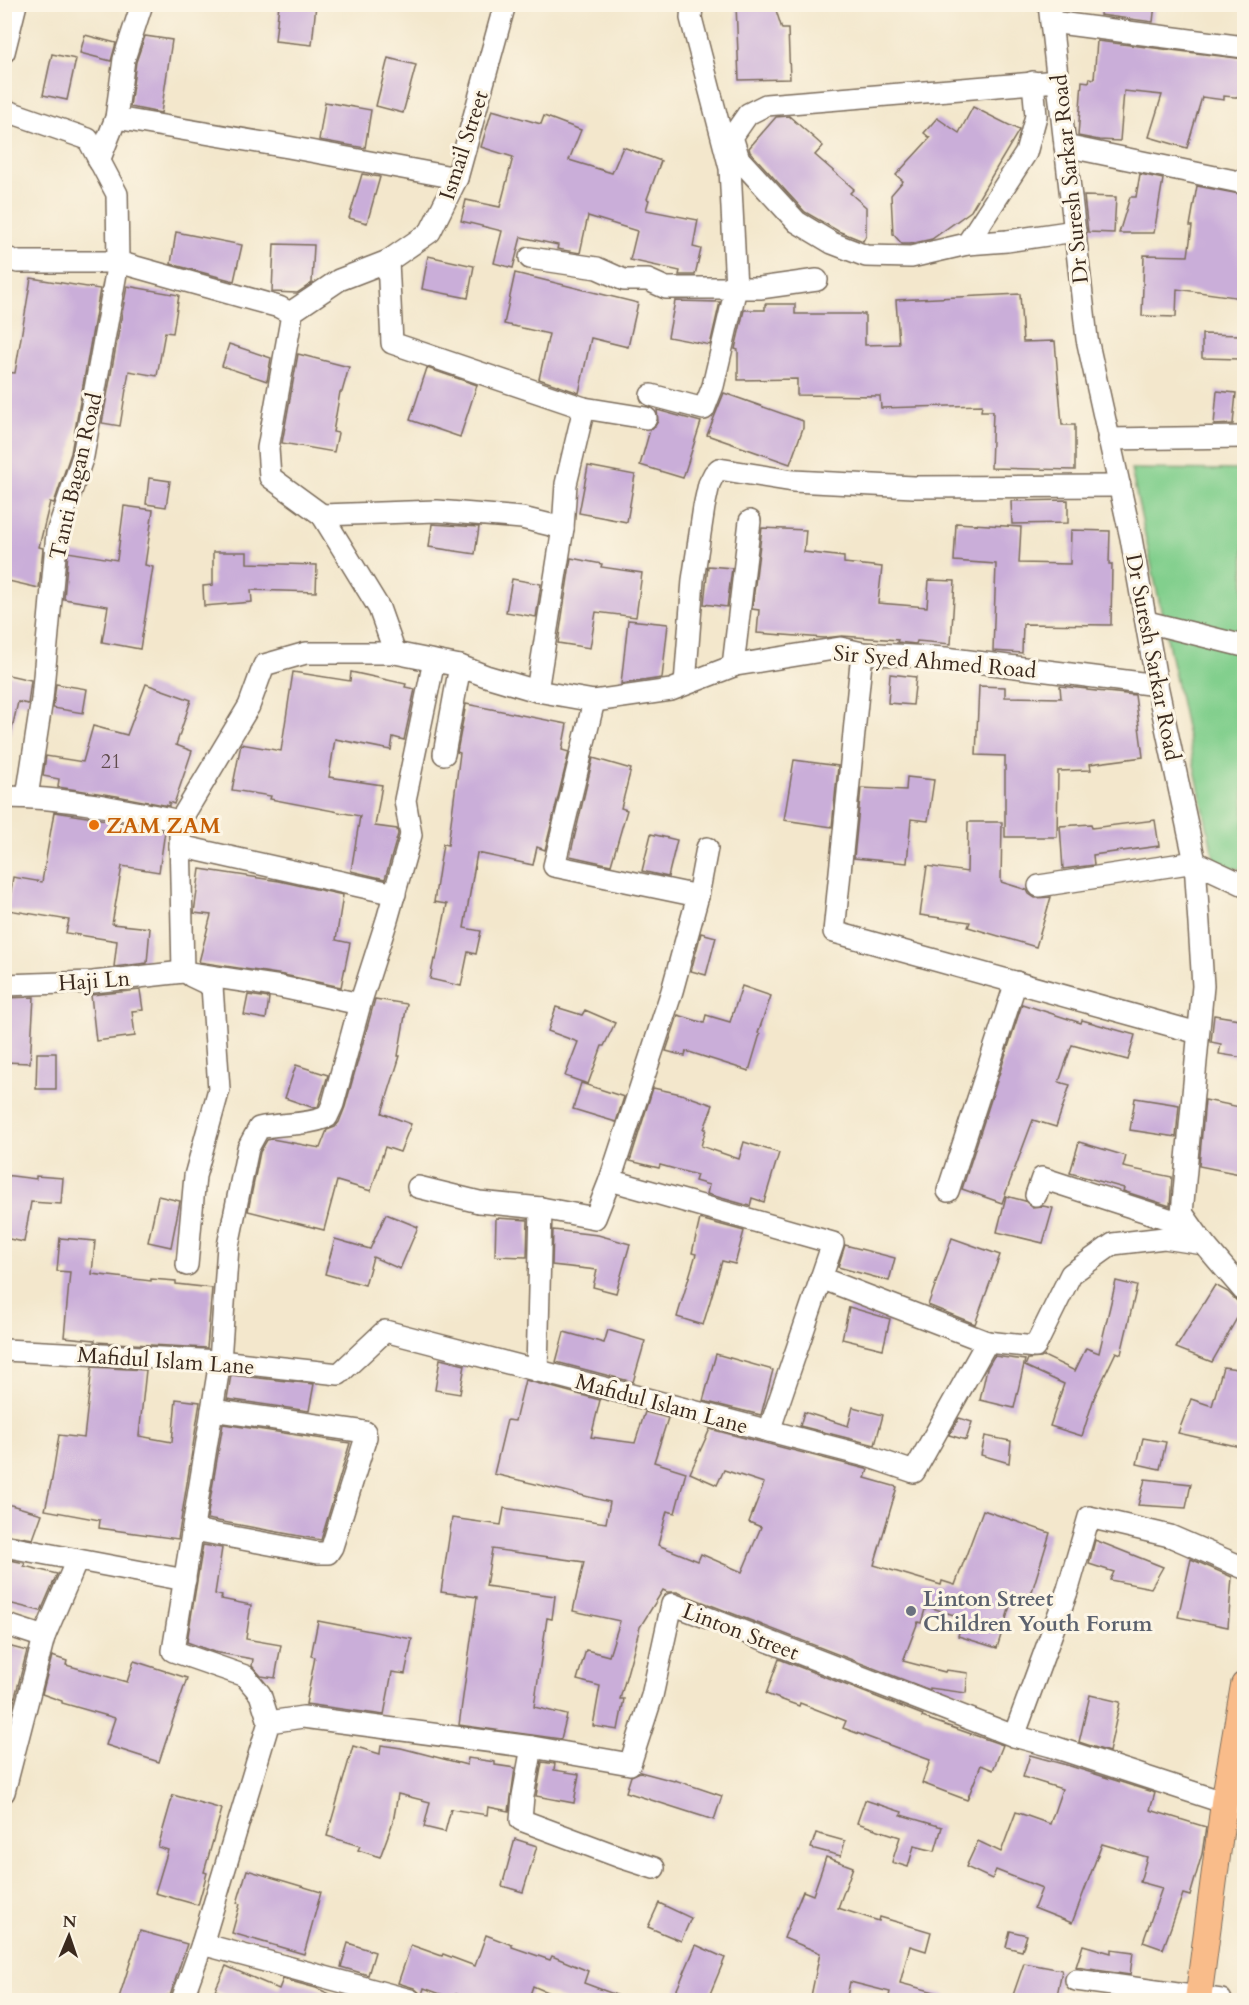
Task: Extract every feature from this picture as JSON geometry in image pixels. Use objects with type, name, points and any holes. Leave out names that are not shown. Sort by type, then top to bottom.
[{"type":"main road","points":[[1206,1999],[1234,1806],[1245,1685]]},
{"type":"street","points":[[4,52],[15,4]]},
{"type":"street","points":[[99,161],[116,118],[124,59],[142,4]]},
{"type":"street","name":"Ismail Street","points":[[290,313],[339,280],[388,261],[430,232],[457,178],[506,4]]},
{"type":"street","points":[[651,395],[704,410],[713,386],[736,288],[730,168],[691,18],[692,4]]},
{"type":"street","points":[[1050,13],[1245,47]]},
{"type":"street","name":"Dr Suresh Sarkar Road","points":[[1050,13],[1087,339],[1120,486],[1157,685],[1195,862],[1203,986],[1182,1212]]},
{"type":"street","points":[[1058,81],[766,105],[748,114],[732,137],[739,159],[797,222],[832,243],[866,256],[911,257],[967,244],[1075,231]]},
{"type":"street","points":[[967,244],[1026,153],[1036,116],[1033,82]]},
{"type":"street","points":[[4,110],[88,139],[117,194],[118,262]]},
{"type":"street","points":[[116,118],[457,178]]},
{"type":"street","points":[[1065,146],[1245,183]]},
{"type":"street","points":[[4,257],[18,262],[118,262],[290,313],[291,320],[268,448],[270,477],[322,514],[379,608],[395,653]]},
{"type":"street","points":[[530,258],[597,268],[624,280],[648,280],[666,288],[760,288],[817,280]]},
{"type":"street","points":[[388,261],[392,343],[584,408],[646,418]]},
{"type":"street","name":"Tanti Bagan Road","points":[[27,797],[42,699],[57,533],[83,456],[118,262]]},
{"type":"street","points":[[537,691],[563,528],[566,484],[584,408]]},
{"type":"street","points":[[1108,439],[1245,437]]},
{"type":"street","points":[[685,684],[693,580],[704,507],[709,484],[719,469],[793,480],[914,488],[1120,486]]},
{"type":"street","points":[[322,514],[437,511],[522,518],[563,528]]},
{"type":"street","points":[[733,666],[750,521]]},
{"type":"street","points":[[1147,622],[1245,646]]},
{"type":"street","name":"Sir Syed Ahmed Road","points":[[180,821],[249,706],[264,665],[306,653],[395,653],[460,666],[537,691],[594,701],[670,690],[733,666],[840,648],[862,653],[945,658],[1157,685]]},
{"type":"street","points":[[862,653],[834,932],[1198,1033]]},
{"type":"street","points":[[182,2001],[202,1944],[269,1722],[260,1694],[245,1676],[173,1651],[220,1361],[228,1246],[248,1148],[259,1128],[281,1123],[299,1125],[311,1123],[327,1117],[333,1104],[360,1004],[411,836],[405,800],[434,661]]},
{"type":"street","points":[[444,754],[460,666]]},
{"type":"street","points":[[594,701],[554,866],[698,896]]},
{"type":"street","points":[[4,797],[27,797],[125,809],[180,821],[183,972],[212,986],[219,1089],[195,1176],[187,1265]]},
{"type":"street","points":[[180,846],[395,894]]},
{"type":"street","points":[[418,1187],[479,1202],[541,1208],[595,1218],[672,991],[698,896],[707,848]]},
{"type":"street","points":[[1039,886],[1195,862],[1245,885]]},
{"type":"street","name":"Haji Ln","points":[[4,985],[93,982],[183,972],[281,987],[360,1004]]},
{"type":"street","points":[[948,1191],[1016,982]]},
{"type":"street","points":[[1036,1195],[1042,1178],[1178,1222],[1182,1212]]},
{"type":"street","points":[[610,1179],[833,1243],[769,1431]]},
{"type":"street","points":[[537,1371],[541,1208]]},
{"type":"street","points":[[1182,1212],[1204,1244],[1245,1291]]},
{"type":"street","points":[[821,1278],[987,1342],[1035,1347],[1071,1274],[1113,1244],[1164,1238],[1204,1244]]},
{"type":"street","name":"Mafidul Islam Lane","points":[[4,1350],[220,1361],[339,1374],[385,1331],[870,1457],[914,1472],[987,1342]]},
{"type":"street","points":[[194,1530],[328,1553],[332,1547],[366,1437],[365,1432],[212,1410]]},
{"type":"street","points":[[1014,1736],[1068,1588],[1089,1518],[1170,1536],[1245,1568]]},
{"type":"street","points":[[4,1546],[185,1580]]},
{"type":"street","points":[[4,1792],[44,1637],[77,1560]]},
{"type":"street","name":"Linton Street","points":[[269,1722],[303,1717],[532,1747],[630,1764],[652,1696],[672,1604],[1014,1736],[1234,1806]]},
{"type":"street","points":[[4,1624],[44,1637]]},
{"type":"street","points":[[532,1747],[521,1820],[654,1868]]},
{"type":"street","points":[[202,1944],[410,2001]]},
{"type":"street","points":[[1076,1980],[1206,1999]]},
{"type":"green space","points":[[1131,469],[1244,470],[1244,869],[1216,868]]},
{"type":"building","points":[[279,4],[316,4],[312,45],[275,41]]},
{"type":"building","points":[[736,4],[774,4],[782,29],[788,29],[790,79],[739,80]]},
{"type":"building","points":[[1101,4],[1155,4],[1153,22],[1100,15]]},
{"type":"building","points":[[85,35],[116,43],[111,61],[80,53]]},
{"type":"building","points":[[145,36],[172,40],[161,113],[130,107],[136,62]]},
{"type":"building","points":[[1097,41],[1245,59],[1245,98],[1224,96],[1224,100],[1202,97],[1187,148],[1149,137],[1162,95],[1124,91],[1120,141],[1078,136],[1082,81],[1089,82],[1090,78],[1094,79]]},
{"type":"building","points":[[52,54],[76,59],[67,100],[43,95]]},
{"type":"building","points":[[388,58],[416,65],[403,113],[376,106]]},
{"type":"building","points":[[325,102],[371,110],[365,148],[319,140]]},
{"type":"building","points":[[973,107],[1019,130],[1018,132],[971,211],[932,239],[902,244],[893,234],[891,195],[903,181],[896,175],[930,138],[924,133],[937,118],[959,133]]},
{"type":"building","points":[[492,110],[541,124],[544,116],[581,130],[569,160],[612,173],[623,147],[661,161],[647,199],[649,200],[646,210],[698,220],[693,247],[701,249],[695,275],[679,275],[680,271],[630,260],[637,231],[588,216],[580,253],[557,249],[558,245],[521,237],[513,268],[494,263],[502,231],[461,221],[466,200],[500,207],[513,157],[481,147]]},
{"type":"building","points":[[789,116],[823,146],[815,155],[854,189],[850,193],[866,207],[866,235],[863,241],[838,231],[805,212],[750,152],[749,148],[776,117]]},
{"type":"building","points":[[362,174],[380,177],[367,223],[349,218]]},
{"type":"building","points":[[1140,174],[1163,179],[1154,233],[1119,233],[1130,197],[1136,197]]},
{"type":"building","points":[[1197,186],[1245,195],[1245,279],[1242,298],[1177,289],[1176,317],[1142,316],[1144,255],[1188,256],[1192,226],[1190,226]]},
{"type":"building","points":[[1084,196],[1116,197],[1114,233],[1088,232]]},
{"type":"building","points":[[176,232],[242,245],[234,281],[171,264]]},
{"type":"building","points":[[274,244],[314,245],[312,283],[297,293],[272,292]]},
{"type":"building","points":[[428,256],[474,266],[468,298],[422,289]]},
{"type":"building","points":[[515,273],[638,303],[628,347],[591,338],[579,393],[539,379],[549,334],[504,324]]},
{"type":"building","points":[[31,278],[100,289],[71,453],[54,503],[50,502],[39,547],[43,548],[39,588],[4,580],[4,514],[9,494],[4,494],[4,372],[15,373]]},
{"type":"building","points":[[127,286],[179,295],[173,333],[165,332],[157,376],[129,371],[120,426],[102,423]]},
{"type":"building","points":[[1020,294],[1023,342],[1055,341],[1062,425],[1075,425],[1075,470],[991,468],[993,411],[981,411],[982,405],[881,408],[880,396],[797,395],[797,379],[738,380],[738,350],[735,349],[744,310],[765,310],[765,304],[795,304],[795,314],[865,314],[865,345],[899,344],[896,300]]},
{"type":"building","points":[[675,301],[720,302],[710,345],[668,337]]},
{"type":"building","points":[[1202,334],[1241,335],[1240,359],[1202,358]]},
{"type":"building","points":[[229,344],[271,358],[267,381],[222,366]]},
{"type":"building","points":[[298,354],[349,367],[342,392],[340,392],[333,432],[338,433],[334,452],[282,443]]},
{"type":"building","points":[[427,368],[477,385],[460,437],[410,420]]},
{"type":"building","points":[[1217,391],[1236,393],[1233,424],[1214,425]]},
{"type":"building","points":[[724,393],[803,421],[803,428],[790,464],[707,435]]},
{"type":"building","points":[[657,410],[701,422],[683,478],[640,465],[650,430],[658,421]]},
{"type":"building","points":[[588,466],[635,475],[627,522],[579,513]]},
{"type":"building","points":[[149,478],[170,481],[166,507],[146,504]]},
{"type":"building","points":[[1068,500],[1068,523],[1012,524],[1011,501]]},
{"type":"building","points":[[124,506],[153,510],[145,565],[153,567],[140,649],[102,642],[108,606],[64,599],[68,552],[117,560]]},
{"type":"building","points":[[956,523],[1021,527],[1019,563],[1070,564],[1071,530],[1110,531],[1111,625],[1023,624],[1022,653],[993,651],[996,564],[954,561]]},
{"type":"building","points":[[432,524],[479,527],[475,554],[429,547]]},
{"type":"building","points":[[762,528],[806,530],[804,552],[844,557],[844,563],[882,567],[878,603],[927,607],[929,580],[955,581],[951,644],[917,641],[916,644],[897,642],[898,640],[842,636],[824,638],[757,633],[759,610],[752,609]]},
{"type":"building","points":[[213,552],[247,552],[247,563],[317,565],[316,592],[251,590],[252,602],[204,606],[203,586],[213,585]]},
{"type":"building","points":[[571,558],[602,564],[601,567],[642,573],[636,617],[596,612],[590,648],[558,643]]},
{"type":"building","points":[[708,566],[732,568],[727,607],[704,604]]},
{"type":"building","points":[[512,579],[541,584],[536,617],[506,612]]},
{"type":"building","points":[[628,620],[668,624],[662,678],[621,684]]},
{"type":"building","points":[[293,672],[350,681],[351,672],[406,684],[405,687],[415,689],[404,740],[393,737],[391,750],[335,739],[329,777],[382,785],[375,826],[397,829],[398,834],[385,879],[351,871],[360,816],[270,799],[271,796],[232,790],[241,744],[281,751]]},
{"type":"building","points":[[4,674],[31,680],[28,704],[18,702],[11,733],[4,732]]},
{"type":"building","points":[[890,674],[916,677],[913,705],[888,703]]},
{"type":"building","points":[[56,684],[87,689],[83,713],[53,708]]},
{"type":"building","points":[[146,684],[191,700],[176,745],[192,751],[174,804],[169,802],[169,806],[58,787],[59,779],[43,776],[46,756],[83,762],[93,726],[127,735]]},
{"type":"building","points":[[979,686],[1005,687],[1005,697],[1061,698],[1060,686],[1135,695],[1143,757],[1090,764],[1091,770],[1058,771],[1057,837],[1005,837],[1005,756],[976,755]]},
{"type":"building","points":[[466,704],[567,724],[562,750],[569,752],[545,850],[537,847],[533,865],[477,853],[464,928],[481,931],[476,954],[468,952],[461,986],[430,979],[447,904],[434,902],[443,844],[448,845],[460,753],[457,752]]},
{"type":"building","points":[[593,758],[631,769],[621,808],[627,810],[611,865],[570,856]]},
{"type":"building","points":[[794,760],[838,766],[832,827],[784,820]]},
{"type":"building","points":[[907,777],[934,780],[928,821],[911,819],[907,863],[854,858],[861,788],[906,790]]},
{"type":"building","points":[[54,812],[165,831],[159,872],[122,866],[112,924],[150,928],[147,963],[114,967],[117,941],[66,933],[69,920],[8,910],[13,877],[42,882]]},
{"type":"building","points":[[1155,820],[1159,846],[1093,855],[1094,865],[1063,869],[1060,826],[1091,824],[1092,828]]},
{"type":"building","points":[[968,822],[1002,822],[1001,882],[1027,890],[1035,898],[1051,897],[1036,947],[968,927],[970,922],[920,915],[927,866],[967,872]]},
{"type":"building","points":[[651,834],[677,840],[668,877],[642,871]]},
{"type":"building","points":[[200,869],[279,881],[343,895],[336,940],[350,943],[341,987],[284,975],[199,962],[211,915],[194,913]]},
{"type":"building","points":[[701,933],[716,937],[706,975],[691,971]]},
{"type":"building","points":[[742,986],[771,996],[758,1033],[760,1034],[749,1071],[686,1051],[685,1056],[666,1051],[678,1015],[704,1023],[706,1015],[730,1022]]},
{"type":"building","points":[[140,990],[143,1010],[132,1011],[135,1036],[96,1041],[91,995]]},
{"type":"building","points":[[248,995],[269,998],[266,1019],[244,1015]]},
{"type":"building","points":[[34,997],[30,1063],[4,1062],[4,998]]},
{"type":"building","points":[[375,999],[407,1004],[398,1056],[400,1056],[382,1113],[411,1124],[400,1152],[385,1147],[371,1191],[337,1181],[324,1230],[248,1211],[260,1152],[267,1140],[320,1148],[327,1130],[335,1127],[339,1122]]},
{"type":"building","points":[[1022,1004],[1081,1023],[1082,1020],[1135,1035],[1128,1060],[1072,1045],[1059,1082],[1070,1085],[1056,1127],[1033,1120],[1002,1203],[962,1189]]},
{"type":"building","points":[[556,1007],[582,1015],[585,1010],[615,1023],[602,1046],[588,1084],[565,1076],[578,1042],[548,1031]]},
{"type":"building","points":[[1214,1015],[1245,1020],[1245,1058],[1219,1054],[1221,1044],[1211,1042]]},
{"type":"building","points":[[37,1053],[56,1053],[56,1089],[36,1089]]},
{"type":"building","points":[[296,1065],[328,1075],[318,1107],[314,1108],[285,1098]]},
{"type":"building","points":[[581,1083],[624,1097],[616,1122],[573,1109]]},
{"type":"building","points":[[653,1088],[681,1094],[713,1105],[704,1129],[706,1129],[701,1146],[739,1159],[744,1142],[779,1153],[764,1202],[752,1198],[750,1206],[707,1194],[709,1185],[695,1181],[697,1175],[660,1165],[659,1168],[630,1161]]},
{"type":"building","points":[[1135,1098],[1179,1105],[1176,1137],[1130,1130]]},
{"type":"building","points":[[1205,1100],[1245,1108],[1245,1175],[1199,1166]]},
{"type":"building","points":[[1079,1142],[1126,1156],[1123,1167],[1172,1177],[1170,1206],[1123,1191],[1124,1188],[1070,1173]]},
{"type":"building","points":[[4,1175],[36,1179],[36,1176],[63,1178],[61,1204],[31,1202],[24,1242],[4,1238]]},
{"type":"building","points":[[158,1196],[180,1201],[171,1247],[148,1242]]},
{"type":"building","points":[[1006,1196],[1025,1201],[1032,1207],[1053,1208],[1043,1243],[997,1232]]},
{"type":"building","points":[[386,1214],[418,1227],[400,1269],[373,1257],[365,1285],[325,1274],[335,1239],[370,1249]]},
{"type":"building","points":[[496,1218],[528,1220],[527,1257],[495,1256]]},
{"type":"building","points":[[700,1219],[744,1231],[735,1264],[722,1261],[703,1325],[677,1317],[696,1254],[692,1253]]},
{"type":"building","points":[[553,1230],[598,1235],[630,1244],[616,1293],[593,1287],[597,1270],[552,1265]]},
{"type":"building","points":[[60,1238],[95,1241],[92,1274],[151,1281],[151,1279],[176,1281],[176,1284],[212,1288],[207,1348],[95,1342],[95,1340],[64,1337],[70,1272],[57,1271]]},
{"type":"building","points":[[952,1238],[1000,1255],[975,1324],[928,1305]]},
{"type":"building","points":[[845,1245],[895,1258],[889,1281],[838,1267]]},
{"type":"building","points":[[1116,1281],[1137,1286],[1121,1354],[1116,1352],[1094,1398],[1082,1436],[1050,1426],[1064,1384],[1025,1366],[1028,1359],[1044,1356],[1075,1371],[1086,1348],[1099,1353]]},
{"type":"building","points":[[1215,1285],[1228,1292],[1239,1303],[1245,1304],[1212,1362],[1176,1348]]},
{"type":"building","points":[[849,1307],[890,1319],[883,1349],[842,1339]]},
{"type":"building","points":[[608,1330],[645,1341],[633,1382],[556,1362],[564,1332],[604,1343]]},
{"type":"building","points":[[716,1354],[773,1370],[761,1415],[703,1401]]},
{"type":"building","points":[[994,1356],[1025,1360],[1014,1408],[980,1400],[987,1368]]},
{"type":"building","points":[[440,1359],[465,1365],[460,1394],[435,1390]]},
{"type":"building","points":[[92,1367],[146,1370],[139,1436],[172,1442],[176,1399],[200,1402],[178,1539],[99,1528],[100,1520],[45,1510],[59,1435],[84,1438]]},
{"type":"building","points":[[1223,1367],[1245,1370],[1245,1448],[1178,1433],[1191,1399],[1212,1406]]},
{"type":"building","points":[[231,1375],[314,1384],[309,1411],[227,1399]]},
{"type":"building","points":[[525,1380],[600,1400],[591,1437],[635,1443],[645,1412],[668,1418],[654,1462],[686,1472],[675,1513],[667,1511],[658,1545],[698,1561],[701,1554],[742,1572],[761,1527],[749,1522],[764,1483],[724,1470],[717,1485],[690,1473],[710,1429],[866,1469],[868,1470],[865,1478],[897,1487],[874,1565],[941,1585],[942,1581],[955,1585],[983,1510],[1050,1533],[1030,1598],[1014,1593],[997,1648],[958,1636],[963,1618],[926,1606],[921,1623],[918,1622],[903,1661],[945,1672],[946,1670],[968,1673],[966,1693],[930,1688],[930,1690],[677,1592],[663,1590],[640,1627],[620,1699],[624,1699],[618,1730],[593,1726],[600,1686],[577,1680],[586,1650],[609,1656],[620,1621],[573,1611],[584,1562],[492,1549],[486,1586],[555,1596],[552,1619],[547,1618],[534,1707],[567,1715],[561,1739],[459,1725],[477,1597],[441,1592],[452,1518],[501,1525],[504,1508],[606,1523],[610,1502],[494,1474],[507,1420],[515,1421]]},
{"type":"building","points":[[853,1407],[883,1415],[875,1445],[800,1426],[804,1412],[848,1426]]},
{"type":"building","points":[[959,1418],[972,1422],[966,1440],[949,1435]]},
{"type":"building","points":[[223,1424],[350,1443],[321,1540],[207,1519]]},
{"type":"building","points":[[985,1436],[1011,1441],[1009,1463],[981,1455]]},
{"type":"building","points":[[1143,1438],[1166,1442],[1160,1469],[1137,1464]]},
{"type":"building","points":[[1145,1479],[1191,1484],[1186,1508],[1138,1505]]},
{"type":"building","points":[[4,1503],[42,1514],[33,1539],[4,1534]]},
{"type":"building","points":[[1095,1540],[1163,1567],[1151,1588],[1110,1580],[1114,1572],[1089,1564]]},
{"type":"building","points":[[203,1545],[222,1548],[215,1594],[222,1596],[221,1599],[251,1605],[246,1639],[281,1645],[275,1678],[261,1676],[252,1666],[253,1659],[214,1652],[187,1642]]},
{"type":"building","points":[[4,1559],[25,1563],[24,1566],[57,1574],[41,1611],[4,1602]]},
{"type":"building","points":[[1191,1559],[1232,1577],[1228,1627],[1178,1617]]},
{"type":"building","points":[[318,1621],[412,1639],[405,1674],[392,1672],[384,1715],[306,1704],[315,1657],[311,1656]]},
{"type":"building","points":[[4,1645],[27,1651],[4,1739]]},
{"type":"building","points":[[52,1656],[67,1661],[66,1665],[127,1682],[134,1661],[187,1678],[159,1762],[106,1745],[115,1718],[62,1703],[62,1701],[42,1694]]},
{"type":"building","points":[[779,1659],[923,1715],[922,1717],[1003,1745],[993,1770],[981,1765],[967,1800],[922,1783],[930,1760],[843,1728],[846,1721],[800,1703],[799,1706],[766,1694]]},
{"type":"building","points":[[1090,1695],[1120,1702],[1109,1752],[1079,1742]]},
{"type":"building","points":[[381,1745],[467,1765],[468,1758],[515,1768],[509,1811],[488,1807],[487,1815],[451,1809],[445,1832],[424,1827],[430,1802],[398,1794],[393,1822],[380,1857],[358,1850],[360,1846],[327,1836],[353,1746],[380,1754]]},
{"type":"building","points":[[1030,1755],[1155,1793],[1150,1810],[1206,1827],[1202,1854],[1190,1896],[1183,1894],[1163,1949],[1143,1942],[1162,1888],[1140,1882],[1147,1857],[1102,1844],[1072,1923],[1034,1908],[1042,1888],[996,1870],[992,1879],[966,1867],[978,1841],[1001,1852],[1016,1812],[1050,1824],[1062,1789],[1023,1777]]},
{"type":"building","points":[[542,1762],[555,1764],[554,1770],[579,1774],[574,1803],[536,1796]]},
{"type":"building","points":[[640,1772],[675,1780],[722,1796],[714,1820],[626,1792],[631,1776]]},
{"type":"building","points":[[173,1795],[222,1809],[204,1872],[207,1873],[198,1905],[155,1893],[168,1850],[158,1847]]},
{"type":"building","points":[[865,1800],[902,1812],[901,1815],[942,1827],[935,1851],[914,1846],[908,1867],[892,1862],[900,1837],[857,1823]]},
{"type":"building","points":[[816,1833],[845,1841],[841,1856],[811,1848]]},
{"type":"building","points":[[515,1839],[537,1846],[523,1892],[502,1886]]},
{"type":"building","points":[[826,1857],[853,1867],[838,1908],[879,1921],[880,1917],[931,1932],[926,1951],[910,1946],[900,1983],[946,1995],[945,2001],[888,2001],[890,1992],[850,1982],[846,2001],[810,2001],[820,1953],[784,1938],[803,1891],[813,1895]]},
{"type":"building","points":[[247,1870],[321,1892],[304,1954],[232,1933],[240,1904],[237,1903]]},
{"type":"building","points":[[659,1903],[691,1918],[681,1941],[648,1927]]},
{"type":"building","points":[[140,1931],[187,1944],[170,1996],[168,1995],[166,2001],[118,2001]]},
{"type":"building","points":[[1010,1931],[1027,1935],[1022,1951],[1006,1947]]},
{"type":"building","points":[[486,1935],[512,1945],[512,1947],[550,1960],[552,1956],[588,1971],[584,1983],[627,1999],[627,2001],[568,2001],[533,1986],[528,2001],[473,2001],[456,1994],[454,1999],[424,1988],[422,1995],[414,1988],[398,1983],[411,1945],[475,1966]]},
{"type":"building","points":[[348,1943],[375,1952],[368,1975],[341,1967]]},
{"type":"building","points":[[696,1945],[725,1958],[707,2001],[672,2001]]},
{"type":"building","points":[[1083,1945],[1111,1953],[1111,1949],[1133,1952],[1130,1975],[1076,1967]]},
{"type":"building","points":[[1024,1963],[1062,1970],[1056,2001],[1011,2001]]},
{"type":"building","points":[[226,1966],[279,1989],[283,1979],[316,1988],[346,2001],[240,2001],[215,1990]]},
{"type":"place","name":"ZAM ZAM","points":[[94,825]]},
{"type":"place","name":"Linton Street Children Youth Forum","points":[[911,1611]]}]
